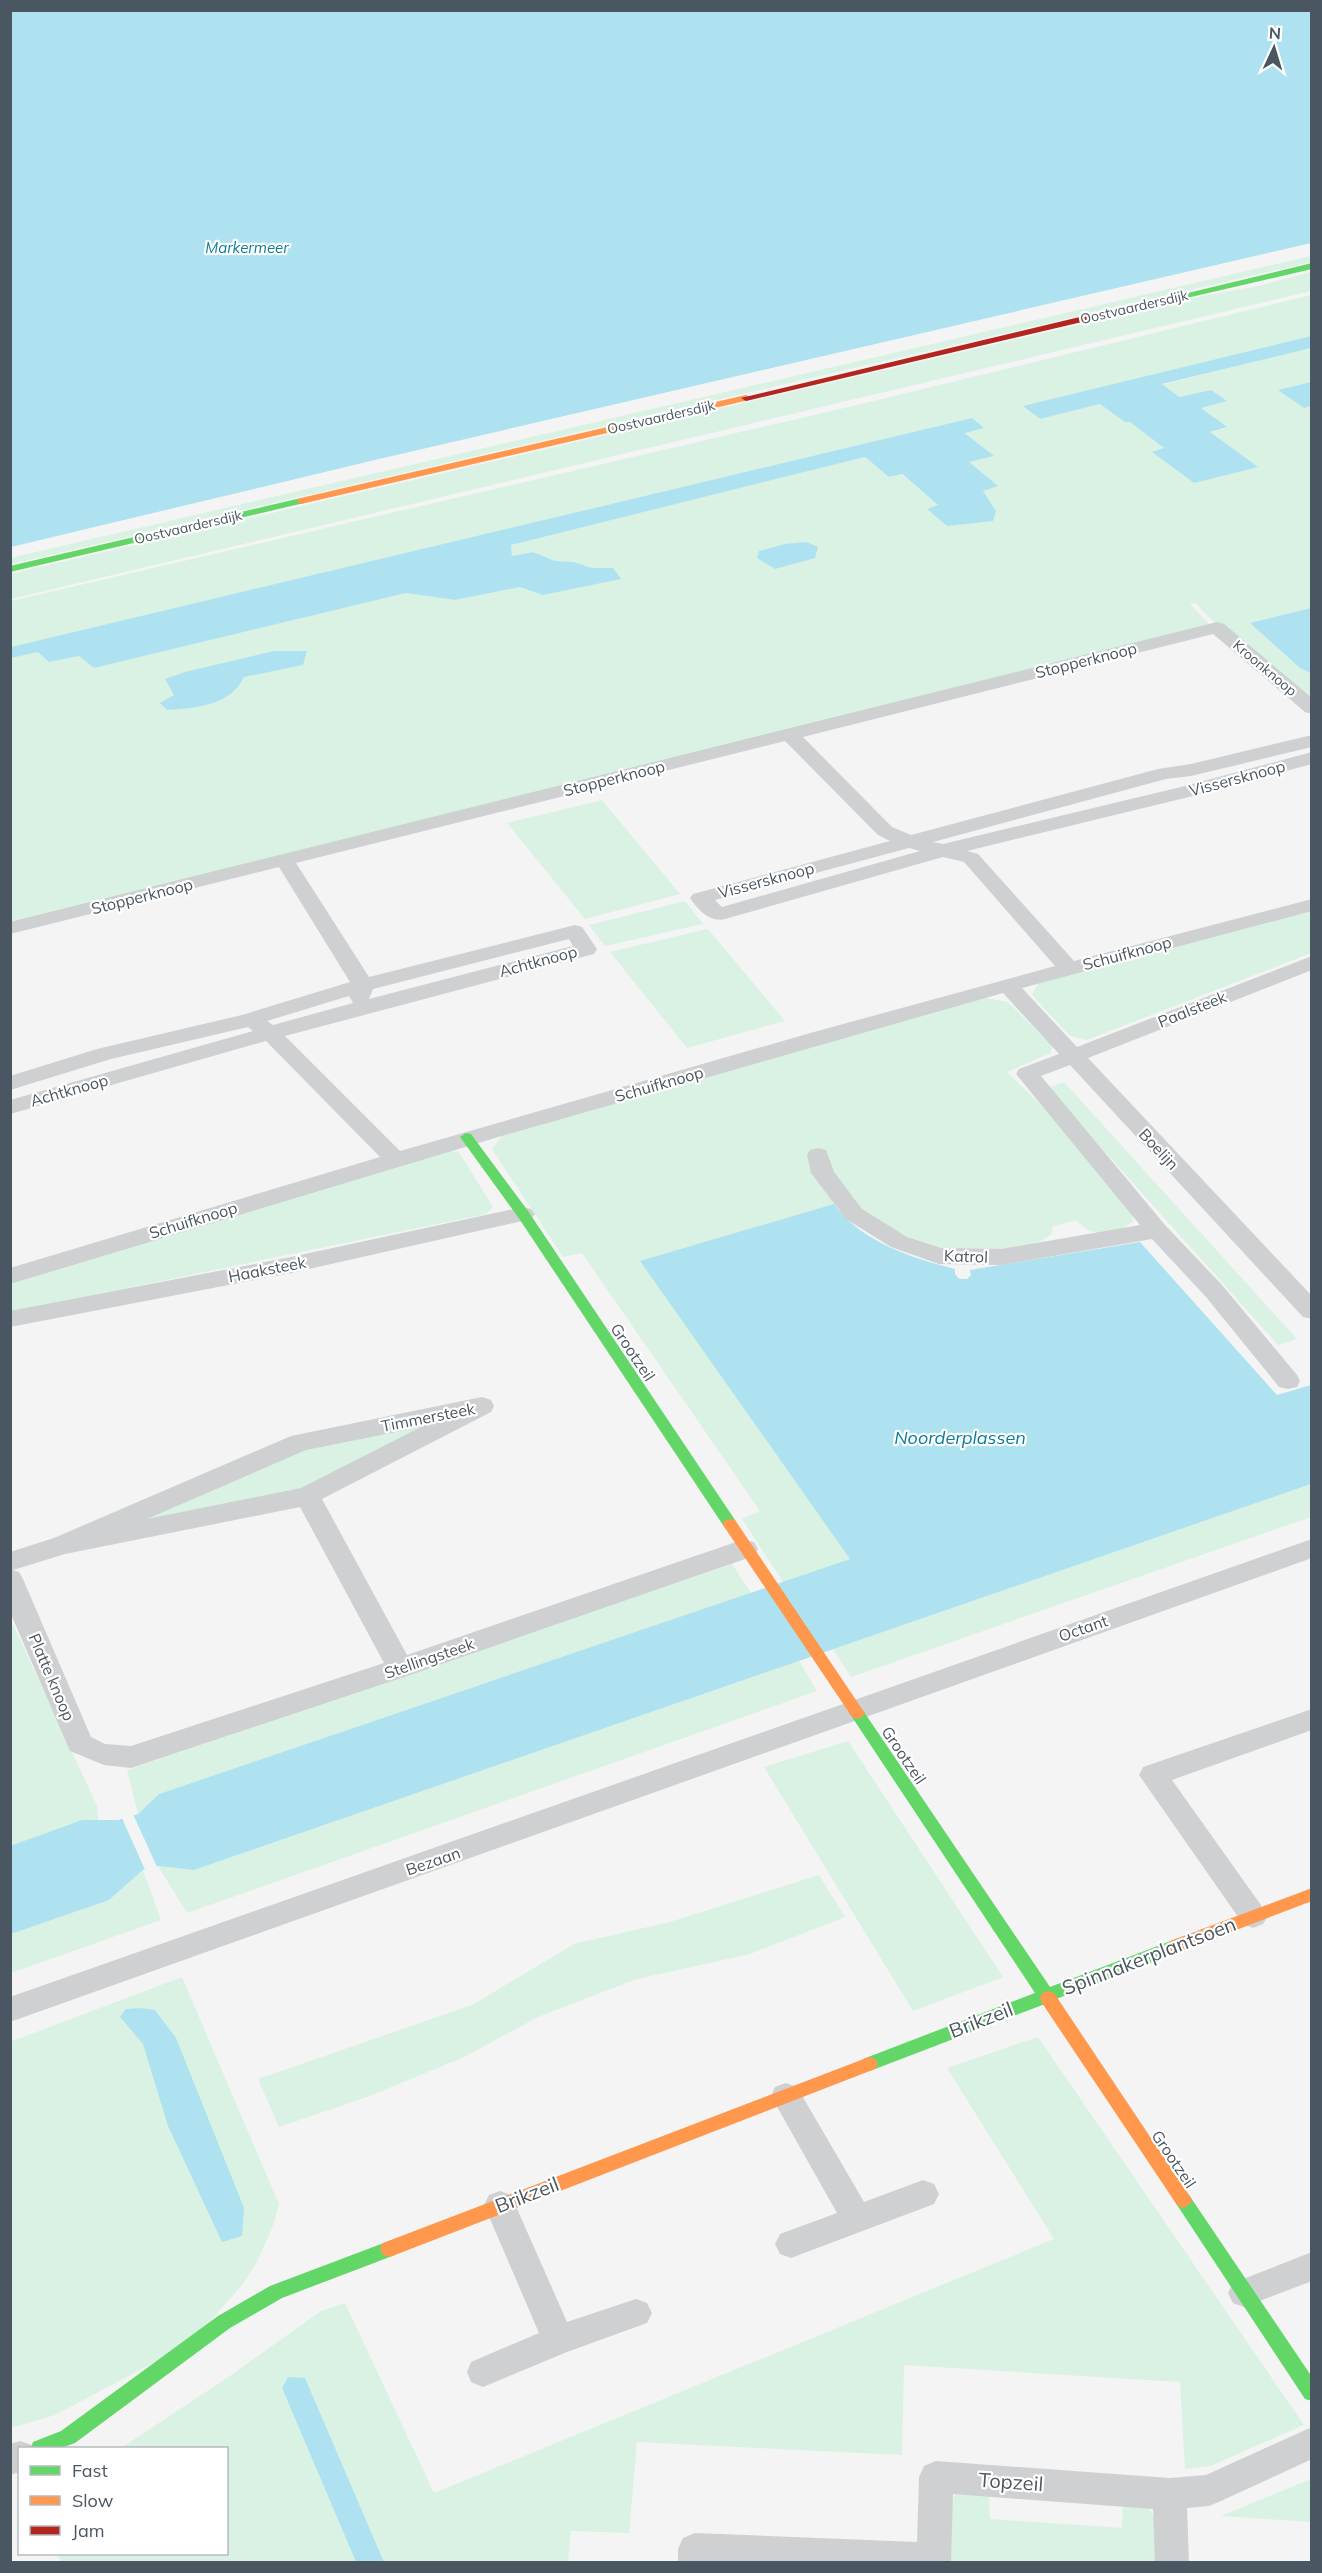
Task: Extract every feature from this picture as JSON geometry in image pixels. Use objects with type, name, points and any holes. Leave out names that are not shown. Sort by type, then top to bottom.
[{"type":"street","name":"Oostvaardersdijk","points":[[10,569],[1311,266]]},
{"type":"street","name":"Kroonknoop","points":[[1218,628],[1311,708]]},
{"type":"street","name":"Stopperknoop","points":[[10,928],[1218,628]]},
{"type":"street","points":[[790,735],[885,831],[910,842],[971,858],[1069,969]]},
{"type":"street","name":"Vissersknoop","points":[[1311,741],[1191,770],[1165,772],[700,898],[718,915],[941,851],[1185,792],[1311,758]]},
{"type":"street","points":[[285,861],[363,985],[355,1009]]},
{"type":"street","name":"Schuifknoop","points":[[10,1276],[466,1137],[1069,969],[1311,905]]},
{"type":"street","name":"Achtknoop","points":[[10,1083],[105,1054],[248,1020],[363,985],[575,932],[586,949],[355,1009],[10,1107]]},
{"type":"street","name":"Paalsteek","points":[[1074,1057],[1311,962]]},
{"type":"street","name":"Boelijn","points":[[1008,986],[1311,1311]]},
{"type":"street","points":[[248,1020],[270,1033],[395,1159]]},
{"type":"street","points":[[1074,1057],[1027,1074],[1157,1230],[1214,1291],[1288,1381]]},
{"type":"street","name":"Grootzeil","points":[[466,1137],[523,1214],[1311,2393]]},
{"type":"street","name":"Katrol","points":[[818,1155],[823,1173],[854,1214],[899,1242],[939,1256],[1001,1257],[1157,1230]]},
{"type":"street","name":"Haaksteek","points":[[10,1319],[291,1265],[523,1214]]},
{"type":"street","name":"Timmersteek","points":[[10,1562],[63,1545],[300,1442],[482,1406],[307,1496],[63,1545]]},
{"type":"street","points":[[307,1496],[400,1668]]},
{"type":"street","name":"Octant","points":[[854,1709],[1311,1548]]},
{"type":"street","name":"Stellingsteek","points":[[110,1757],[131,1757],[400,1668],[752,1559]]},
{"type":"street","name":"Platte knoop","points":[[10,1579],[80,1744],[96,1754],[110,1757]]},
{"type":"street","name":"Bezaan","points":[[10,2010],[509,1834],[854,1709]]},
{"type":"street","name":"Spinnakerplantsoen","points":[[1253,1916],[1153,1775],[1311,1719]]},
{"type":"street","name":"Spinnakerplantsoen","points":[[1044,1995],[1311,1894]]},
{"type":"street","name":"Brikzeil","points":[[43,2447],[68,2437],[224,2322],[276,2292],[1044,1995]]},
{"type":"street","points":[[786,2096],[857,2219]]},
{"type":"street","points":[[791,2244],[923,2194]]},
{"type":"street","points":[[501,2205],[558,2340]]},
{"type":"street","points":[[1245,2293],[1311,2266]]},
{"type":"street","points":[[483,2372],[558,2340],[636,2313]]},
{"type":"street","name":"Topzeil","points":[[695,2562],[696,2549],[934,2561],[936,2476],[1170,2494],[1209,2490],[1311,2442]]},
{"type":"street","points":[[1170,2494],[1172,2562]]},
{"type":"green space","points":[[1311,256],[1311,262],[11,564],[10,558]]},
{"type":"green space","points":[[1311,272],[1311,291],[11,599],[10,574]]},
{"type":"green space","points":[[1311,295],[1311,336],[1024,406],[1040,419],[1100,404],[1125,422],[1130,422],[1165,448],[1153,452],[1194,483],[1210,432],[1226,428],[1200,408],[1226,401],[1211,390],[1179,397],[1161,385],[1311,348],[1311,382],[1279,390],[1304,408],[1311,406],[1311,608],[1250,623],[1300,668],[1311,673],[1311,703],[1216,624],[1195,603],[1190,604],[1210,625],[11,924],[10,658],[39,652],[49,662],[79,656],[94,668],[406,593],[455,600],[520,587],[543,595],[620,579],[613,568],[592,568],[574,562],[555,561],[533,552],[512,556],[511,545],[865,457],[889,477],[901,474],[939,506],[928,509],[996,511],[982,490],[997,485],[968,462],[993,456],[965,432],[972,418],[11,647],[11,601],[840,409]]},
{"type":"green space","points":[[602,800],[680,894],[585,919],[507,823]]},
{"type":"green space","points":[[685,901],[703,924],[605,946],[589,925]]},
{"type":"green space","points":[[1311,911],[1311,953],[1087,1040],[1070,1036],[1032,995],[1039,982]]},
{"type":"green space","points":[[708,929],[785,1021],[687,1048],[610,952]]},
{"type":"green space","points":[[984,998],[1008,1002],[1052,1046],[1051,1053],[1007,1072],[1046,1110],[1132,1205],[1133,1221],[1119,1230],[1104,1234],[1090,1231],[1077,1220],[1053,1226],[1051,1235],[1039,1242],[1018,1248],[954,1252],[894,1235],[850,1200],[641,1261],[851,1559],[783,1582],[742,1519],[760,1511],[582,1253],[563,1257],[492,1149],[502,1135]]},
{"type":"green space","points":[[1064,1082],[1297,1339],[1278,1345],[1048,1088]]},
{"type":"green space","points":[[440,1150],[459,1152],[493,1207],[486,1214],[11,1312],[11,1281]]},
{"type":"green space","points":[[449,1418],[296,1494],[110,1530],[302,1450]]},
{"type":"green space","points":[[1311,1484],[1311,1517],[851,1677],[833,1649]]},
{"type":"green space","points":[[732,1564],[751,1593],[159,1794],[138,1814],[127,1770]]},
{"type":"green space","points":[[10,1618],[97,1806],[98,1820],[82,1820],[11,1846]]},
{"type":"green space","points":[[799,1661],[817,1691],[187,1913],[158,1866],[194,1870]]},
{"type":"green space","points":[[848,1741],[1003,1977],[913,2011],[764,1767]]},
{"type":"green space","points":[[143,1870],[161,1920],[11,1973],[10,1934],[109,1900]]},
{"type":"green space","points":[[819,1875],[845,1917],[750,1954],[637,1979],[540,2016],[462,2058],[367,2097],[279,2127],[258,2079],[472,2005],[574,1944],[670,1922]]},
{"type":"green space","points":[[182,1977],[279,2204],[273,2226],[257,2262],[242,2285],[191,2343],[55,2415],[11,2428],[10,2042]]},
{"type":"green space","points":[[1038,2037],[1304,2425],[1211,2466],[1185,2469],[1180,2382],[904,2365],[902,2455],[637,2442],[629,2533],[571,2531],[568,2562],[384,2562],[305,2379],[288,2377],[282,2388],[356,2562],[61,2562],[58,2555],[228,2555],[228,2447],[123,2447],[227,2378],[321,2311],[345,2303],[434,2493],[1054,2239],[947,2068]]},
{"type":"green space","points":[[1311,2479],[1311,2522],[1221,2516]]},
{"type":"green space","points":[[956,2493],[989,2493],[990,2519],[1122,2528],[1123,2502],[1148,2507],[1154,2517],[1156,2562],[949,2562],[950,2506]]},
{"type":"water","name":"Markermeer","points":[[10,11],[1311,11],[1311,243],[379,459],[11,547]]},
{"type":"water","points":[[1311,336],[1311,348],[1162,384],[1179,397],[1211,390],[1227,401],[1201,408],[1227,427],[1210,432],[1258,467],[1194,483],[1152,452],[1164,448],[1130,422],[1125,422],[1100,404],[1040,419],[1023,406]]},
{"type":"water","points":[[1311,382],[1311,406],[1304,408],[1278,390]]},
{"type":"water","points":[[972,418],[984,428],[965,433],[994,456],[969,462],[998,486],[983,491],[996,511],[993,521],[947,526],[927,509],[938,505],[902,474],[889,477],[865,457],[511,545],[512,556],[533,552],[555,561],[574,562],[592,568],[613,568],[621,579],[543,595],[520,587],[455,600],[406,593],[94,668],[79,656],[49,662],[38,652],[11,658],[11,647]]},
{"type":"water","points":[[806,542],[818,547],[815,558],[775,569],[757,558],[759,551],[785,544]]},
{"type":"water","points":[[1312,608],[1311,673],[1300,668],[1250,623]]},
{"type":"water","points":[[274,651],[307,651],[303,665],[244,677],[230,694],[211,704],[167,710],[160,703],[174,695],[165,679],[185,672]]},
{"type":"water","name":"Noorderplassen","points":[[834,1204],[858,1229],[888,1247],[955,1269],[955,1274],[959,1279],[967,1279],[971,1275],[970,1270],[1140,1242],[1277,1395],[1311,1385],[1311,1484],[194,1870],[158,1866],[143,1870],[109,1900],[11,1934],[10,1846],[82,1820],[118,1820],[138,1814],[159,1794],[850,1559],[640,1261]]},
{"type":"water","points":[[126,2009],[155,2010],[176,2038],[244,2208],[242,2236],[222,2242],[168,2126],[143,2044],[120,2017]]},
{"type":"water","points":[[288,2377],[305,2378],[384,2562],[356,2562],[282,2388]]},
{"type":"pier","points":[[132,1812],[158,1869],[146,1872],[121,1816]]},
{"type":"traffic: fast","points":[[1113,312],[1312,266]]},
{"type":"traffic: fast","points":[[10,569],[301,501]]},
{"type":"traffic: fast","points":[[466,1137],[523,1214],[730,1524]]},
{"type":"traffic: fast","points":[[857,1713],[1048,1998]]},
{"type":"traffic: fast","points":[[869,2064],[1176,1946]]},
{"type":"traffic: fast","points":[[1183,2200],[1312,2393]]},
{"type":"traffic: fast","points":[[43,2447],[68,2437],[224,2322],[276,2292],[389,2249]]},
{"type":"traffic: slow","points":[[301,501],[746,398]]},
{"type":"traffic: slow","points":[[730,1524],[857,1713]]},
{"type":"traffic: slow","points":[[1176,1946],[1312,1894]]},
{"type":"traffic: slow","points":[[1048,1998],[1183,2200]]},
{"type":"traffic: slow","points":[[389,2249],[869,2064]]},
{"type":"traffic: jam","points":[[746,398],[1113,312]]}]
